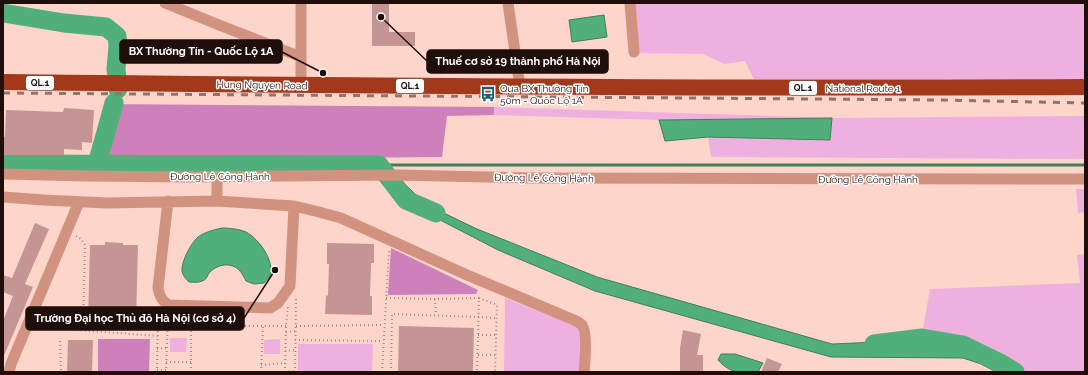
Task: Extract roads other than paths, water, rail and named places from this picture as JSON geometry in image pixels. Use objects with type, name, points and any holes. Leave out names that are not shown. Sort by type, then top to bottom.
[{"type":"highway","name":"Hung Nguyen Road","points":[[3,82],[520,87]]},
{"type":"highway","name":"National Route 1","points":[[520,87],[1085,87]]},
{"type":"street","points":[[165,3],[301,57]]},
{"type":"street","points":[[300,85],[302,3]]},
{"type":"street","points":[[508,3],[520,87]]},
{"type":"street","points":[[630,3],[634,52]]},
{"type":"street","name":"Đường Lê Công Hành","points":[[3,174],[126,176],[396,174],[532,178],[1085,179]]},
{"type":"street","points":[[217,176],[217,201]]},
{"type":"street","points":[[3,197],[80,202],[217,201],[294,206],[341,218],[467,276],[581,324],[584,328],[585,335],[584,372]]},
{"type":"street","points":[[168,201],[158,282],[159,294],[162,300],[168,305],[270,308],[278,303],[290,286],[294,206]]},
{"type":"street","points":[[9,372],[11,364],[80,202]]},
{"type":"waterway","points":[[3,13],[64,23],[106,27],[117,36],[118,46],[116,69],[118,89]]},
{"type":"waterway","points":[[97,164],[114,103]]},
{"type":"waterway","points":[[3,164],[379,165],[406,200],[436,213]]},
{"type":"waterway","points":[[379,165],[1085,165]]},
{"type":"waterway","points":[[874,344],[922,338],[963,345],[1015,372]]},
{"type":"railway","points":[[3,93],[942,100],[1085,103]]},
{"type":"place","name":"Thuế cơ sở 19 thành phố Hà Nội","points":[[381,17]]},
{"type":"place","name":"BX Thường Tín - Quốc Lộ 1A","points":[[323,73]]},
{"type":"place","name":"Qua BX Thường Tín 50m - Quốc Lộ 1A","points":[[488,94]]},
{"type":"place","name":"Trường Đại học Thủ đô Hà Nội (cơ sở 4)","points":[[275,270]]}]
